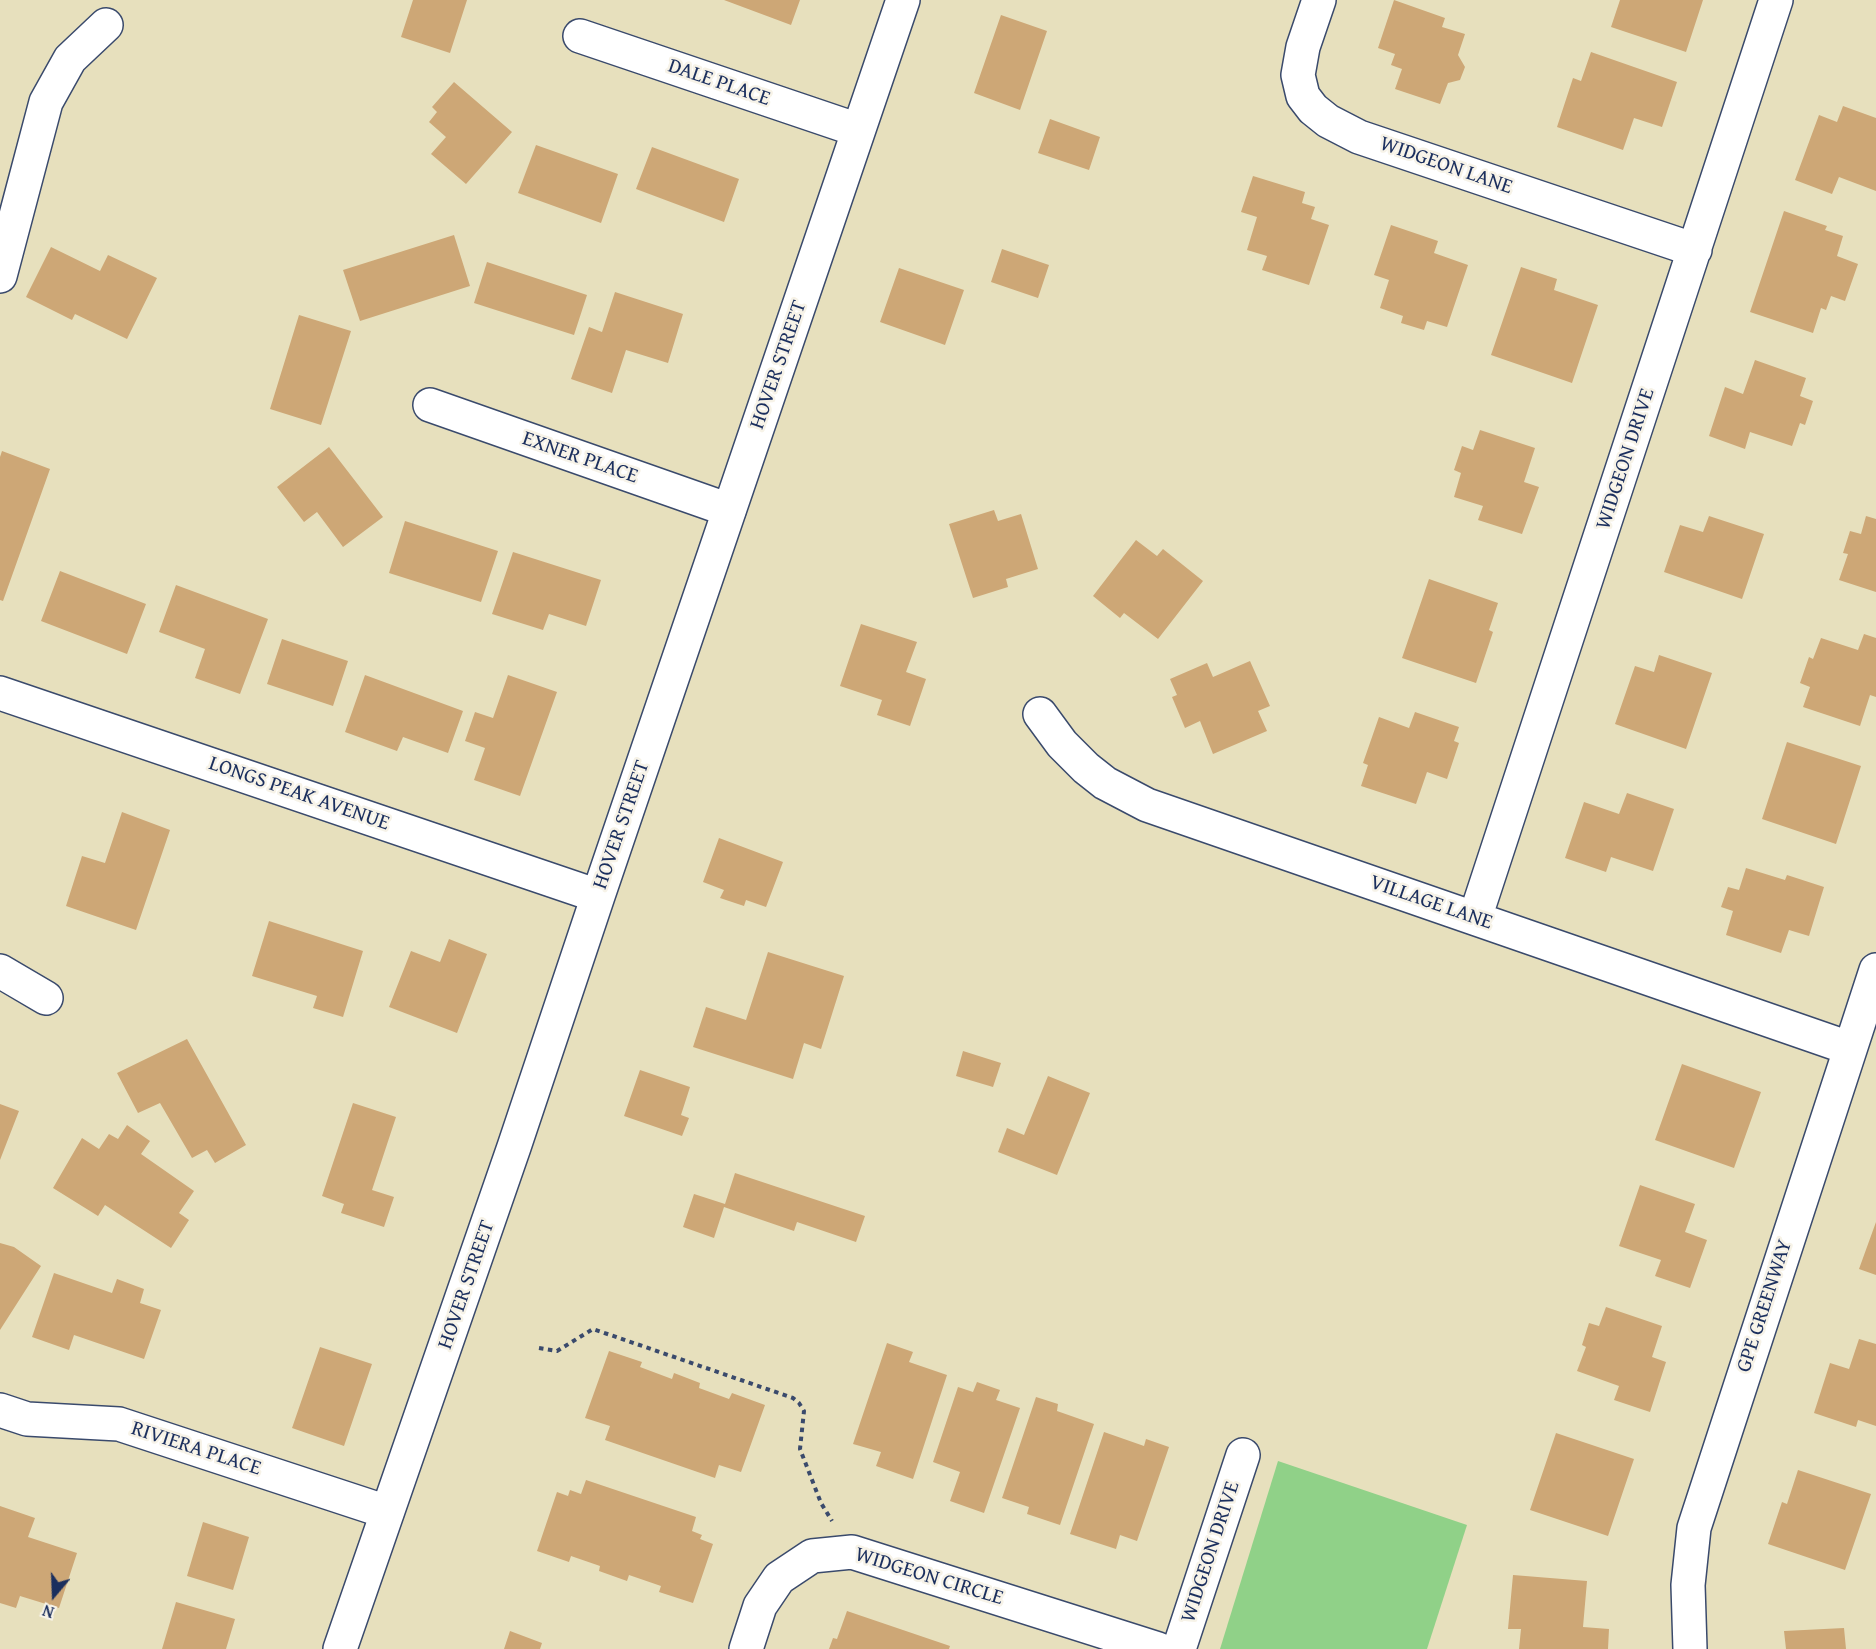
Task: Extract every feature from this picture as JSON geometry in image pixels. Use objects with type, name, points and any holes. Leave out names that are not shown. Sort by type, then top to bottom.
[{"type":"street","name":"HOVER STREET","points":[[340,1649],[503,1180],[597,896],[903,0]]},
{"type":"street","name":"WIDGEON LANE","points":[[1319,0],[1303,47],[1298,75],[1306,101],[1328,121],[1359,137],[1695,250]]},
{"type":"street","name":"WIDGEON DRIVE","points":[[1475,918],[1776,0]]},
{"type":"street","points":[[0,276],[46,102],[70,59],[106,25]]},
{"type":"street","name":"DALE PLACE","points":[[580,36],[858,130]]},
{"type":"street","name":"EXNER PLACE","points":[[430,405],[729,510]]},
{"type":"street","name":"LONGS PEAK AVENUE","points":[[0,693],[597,896]]},
{"type":"street","name":"VILLAGE LANE","points":[[1040,714],[1062,744],[1086,768],[1105,783],[1147,805],[1849,1048]]},
{"type":"street","name":"GPE GREENWAY","points":[[1690,1649],[1688,1585],[1694,1528],[1701,1500],[1876,970]]},
{"type":"street","points":[[0,971],[46,998]]},
{"type":"street","name":"RIVIERA PLACE","points":[[0,1410],[27,1419],[119,1424],[387,1512]]},
{"type":"street","name":"WIDGEON DRIVE","points":[[1179,1649],[1243,1455]]},
{"type":"street","name":"WIDGEON CIRCLE","points":[[746,1649],[760,1606],[778,1578],[812,1556],[852,1552],[1158,1649]]},
{"type":"path","points":[[539,1347],[557,1351],[593,1329],[793,1398],[800,1403],[804,1411],[800,1449],[804,1462],[821,1503],[852,1552]]},
{"type":"green space","points":[[1278,1461],[1467,1525],[1427,1649],[1220,1649]]},
{"type":"building","points":[[413,0],[467,0],[450,53],[401,37]]},
{"type":"building","points":[[724,0],[800,0],[791,25]]},
{"type":"building","points":[[1394,0],[1445,18],[1442,27],[1465,34],[1458,55],[1465,67],[1460,80],[1448,83],[1440,104],[1395,89],[1402,69],[1391,65],[1395,54],[1378,48]]},
{"type":"building","points":[[1620,0],[1703,0],[1686,52],[1611,27]]},
{"type":"building","points":[[1001,15],[1047,31],[1020,110],[974,93]]},
{"type":"building","points":[[1591,52],[1677,82],[1662,127],[1634,118],[1623,150],[1557,127],[1573,78],[1581,81]]},
{"type":"building","points":[[454,82],[512,132],[466,184],[431,154],[446,137],[429,122],[437,112],[432,107]]},
{"type":"building","points":[[1843,106],[1876,118],[1876,191],[1839,177],[1832,194],[1795,180],[1819,115],[1837,122]]},
{"type":"building","points":[[1050,119],[1100,137],[1089,170],[1038,153]]},
{"type":"building","points":[[536,145],[618,174],[601,223],[518,193]]},
{"type":"building","points":[[652,147],[739,179],[724,222],[636,189]]},
{"type":"building","points":[[1253,176],[1305,192],[1302,203],[1315,207],[1311,219],[1329,225],[1309,285],[1262,270],[1267,256],[1247,250],[1257,217],[1241,212]]},
{"type":"building","points":[[1784,211],[1827,226],[1825,230],[1843,236],[1837,256],[1858,264],[1845,301],[1831,296],[1826,310],[1821,308],[1813,333],[1750,312]]},
{"type":"building","points":[[1391,225],[1438,241],[1434,253],[1468,265],[1447,327],[1427,321],[1424,330],[1401,323],[1403,316],[1380,308],[1389,280],[1374,275]]},
{"type":"building","points":[[454,235],[470,286],[360,321],[343,270]]},
{"type":"building","points":[[51,247],[100,271],[108,255],[157,278],[127,339],[75,314],[72,320],[26,297]]},
{"type":"building","points":[[1002,249],[1049,265],[1038,298],[991,282]]},
{"type":"building","points":[[487,262],[587,295],[574,335],[474,303]]},
{"type":"building","points":[[1521,267],[1557,279],[1554,290],[1598,305],[1572,383],[1491,355]]},
{"type":"building","points":[[899,268],[964,290],[945,345],[880,322]]},
{"type":"building","points":[[615,292],[683,314],[668,363],[626,350],[612,393],[571,379],[589,327],[602,332]]},
{"type":"building","points":[[299,315],[351,331],[321,425],[270,409]]},
{"type":"building","points":[[1755,360],[1806,378],[1800,396],[1813,401],[1805,425],[1800,423],[1792,446],[1750,432],[1745,449],[1709,436],[1725,387],[1743,394]]},
{"type":"building","points":[[1480,430],[1535,448],[1524,482],[1539,487],[1522,534],[1478,520],[1483,506],[1454,497],[1461,473],[1454,470],[1462,446],[1473,450]]},
{"type":"building","points":[[329,447],[383,517],[343,547],[317,512],[304,522],[277,487]]},
{"type":"building","points":[[2,451],[50,469],[3,601],[0,600],[0,457]]},
{"type":"building","points":[[994,510],[998,521],[1021,514],[1038,569],[1006,579],[1008,587],[973,598],[949,524]]},
{"type":"building","points":[[1709,516],[1764,534],[1742,599],[1664,572],[1680,525],[1703,532]]},
{"type":"building","points":[[1866,516],[1876,519],[1876,592],[1839,580],[1848,554],[1843,553],[1850,531],[1861,534]]},
{"type":"building","points":[[405,521],[498,551],[481,602],[389,573]]},
{"type":"building","points":[[1136,540],[1157,556],[1163,549],[1203,581],[1158,639],[1124,613],[1120,618],[1093,596]]},
{"type":"building","points":[[513,552],[601,580],[586,626],[549,614],[543,630],[492,614]]},
{"type":"building","points":[[60,571],[146,604],[127,654],[41,621]]},
{"type":"building","points":[[1429,579],[1498,603],[1489,630],[1493,632],[1476,683],[1402,658]]},
{"type":"building","points":[[176,585],[268,619],[240,694],[195,678],[205,649],[159,632]]},
{"type":"building","points":[[861,624],[917,642],[906,672],[926,679],[910,726],[877,715],[882,700],[840,686]]},
{"type":"building","points":[[1864,634],[1876,638],[1876,697],[1870,695],[1860,726],[1803,707],[1810,687],[1800,683],[1809,657],[1813,659],[1821,638],[1858,650]]},
{"type":"building","points":[[282,639],[348,661],[333,706],[267,684]]},
{"type":"building","points":[[1659,655],[1712,673],[1686,749],[1615,724],[1635,666],[1654,672]]},
{"type":"building","points":[[1250,661],[1270,706],[1258,711],[1267,731],[1213,754],[1200,721],[1185,728],[1172,697],[1177,695],[1170,679],[1207,663],[1213,677]]},
{"type":"building","points":[[365,675],[463,711],[448,753],[403,737],[397,751],[345,732]]},
{"type":"building","points":[[508,675],[557,692],[520,796],[474,780],[485,748],[465,741],[475,712],[493,718]]},
{"type":"building","points":[[1415,712],[1459,727],[1454,741],[1459,743],[1447,779],[1427,772],[1416,804],[1361,786],[1368,765],[1363,763],[1379,717],[1409,728]]},
{"type":"building","points":[[1787,742],[1861,766],[1836,844],[1762,819]]},
{"type":"building","points":[[1627,793],[1674,809],[1653,871],[1611,857],[1606,872],[1565,858],[1584,802],[1619,814]]},
{"type":"building","points":[[122,812],[170,830],[136,930],[66,906],[82,856],[105,863]]},
{"type":"building","points":[[719,838],[783,862],[766,907],[746,900],[744,906],[720,898],[724,890],[703,882]]},
{"type":"building","points":[[1746,868],[1785,880],[1787,875],[1824,887],[1809,936],[1789,930],[1781,953],[1726,935],[1733,911],[1721,907],[1728,887],[1739,890]]},
{"type":"building","points":[[269,921],[363,951],[343,1017],[313,1008],[317,996],[252,976]]},
{"type":"building","points":[[449,939],[487,954],[457,1033],[389,1007],[411,951],[440,962]]},
{"type":"building","points":[[768,952],[844,976],[821,1049],[804,1043],[793,1079],[693,1047],[706,1007],[746,1020]]},
{"type":"building","points":[[187,1039],[246,1145],[215,1163],[207,1150],[192,1158],[160,1103],[138,1113],[117,1073]]},
{"type":"building","points":[[963,1051],[1001,1063],[993,1087],[956,1076]]},
{"type":"building","points":[[1682,1064],[1761,1092],[1734,1168],[1655,1140]]},
{"type":"building","points":[[640,1070],[690,1087],[681,1115],[689,1118],[682,1136],[624,1116]]},
{"type":"building","points":[[1048,1076],[1090,1093],[1057,1175],[998,1152],[1007,1128],[1024,1135]]},
{"type":"building","points":[[353,1103],[396,1117],[372,1190],[394,1197],[384,1227],[341,1213],[344,1204],[322,1196]]},
{"type":"building","points":[[0,1104],[19,1111],[0,1160]]},
{"type":"building","points":[[127,1125],[150,1141],[141,1154],[194,1191],[179,1213],[189,1220],[171,1248],[105,1205],[98,1216],[53,1188],[82,1138],[99,1149],[109,1134],[118,1139]]},
{"type":"building","points":[[735,1173],[865,1216],[856,1242],[797,1222],[794,1231],[724,1207],[714,1238],[683,1227],[694,1194],[725,1204]]},
{"type":"building","points":[[1640,1185],[1695,1204],[1685,1232],[1707,1240],[1690,1288],[1655,1276],[1661,1260],[1619,1246]]},
{"type":"building","points":[[1876,1222],[1876,1275],[1859,1269]]},
{"type":"building","points":[[0,1243],[14,1247],[41,1266],[0,1330]]},
{"type":"building","points":[[54,1273],[112,1293],[117,1279],[144,1289],[140,1303],[161,1310],[144,1359],[74,1335],[69,1350],[32,1337]]},
{"type":"building","points":[[1606,1307],[1662,1326],[1652,1357],[1666,1362],[1650,1412],[1614,1400],[1619,1386],[1577,1371],[1586,1347],[1582,1345],[1589,1323],[1599,1326]]},
{"type":"building","points":[[1859,1339],[1876,1344],[1876,1426],[1858,1420],[1856,1427],[1814,1413],[1830,1363],[1849,1369]]},
{"type":"building","points":[[887,1343],[913,1352],[909,1362],[947,1375],[913,1479],[876,1466],[881,1452],[853,1444]]},
{"type":"building","points":[[320,1347],[372,1364],[344,1446],[292,1428]]},
{"type":"building","points":[[609,1351],[642,1362],[640,1367],[672,1379],[674,1373],[700,1383],[699,1388],[729,1399],[732,1393],[765,1405],[741,1472],[719,1465],[715,1478],[605,1440],[610,1426],[585,1418]]},
{"type":"building","points":[[977,1382],[1000,1390],[996,1400],[1020,1408],[984,1513],[950,1501],[960,1472],[933,1462],[958,1387],[973,1392]]},
{"type":"building","points":[[1036,1397],[1058,1404],[1057,1411],[1094,1424],[1060,1525],[1027,1514],[1029,1507],[1002,1498]]},
{"type":"building","points":[[1104,1432],[1144,1446],[1146,1439],[1169,1447],[1137,1541],[1120,1535],[1116,1549],[1070,1534]]},
{"type":"building","points":[[1556,1433],[1634,1459],[1608,1536],[1530,1510]]},
{"type":"building","points":[[1798,1470],[1871,1494],[1845,1570],[1768,1544],[1782,1502],[1787,1504]]},
{"type":"building","points":[[586,1480],[696,1517],[692,1531],[702,1535],[700,1539],[713,1544],[693,1603],[659,1592],[661,1586],[629,1575],[627,1581],[599,1571],[600,1566],[571,1556],[569,1562],[537,1551],[557,1492],[568,1496],[570,1490],[581,1494]]},
{"type":"building","points":[[0,1506],[35,1518],[28,1537],[77,1553],[59,1608],[20,1596],[16,1608],[0,1603]]},
{"type":"building","points":[[203,1522],[249,1537],[233,1590],[187,1576]]},
{"type":"building","points":[[1513,1575],[1587,1581],[1583,1627],[1609,1629],[1608,1649],[1519,1649],[1521,1629],[1508,1629]]},
{"type":"building","points":[[176,1602],[235,1619],[226,1649],[162,1649]]},
{"type":"building","points":[[847,1611],[950,1646],[949,1649],[829,1649],[833,1638],[837,1639]]},
{"type":"building","points":[[1844,1628],[1846,1649],[1786,1649],[1784,1631]]},
{"type":"building","points":[[510,1631],[542,1643],[540,1649],[504,1649]]}]
